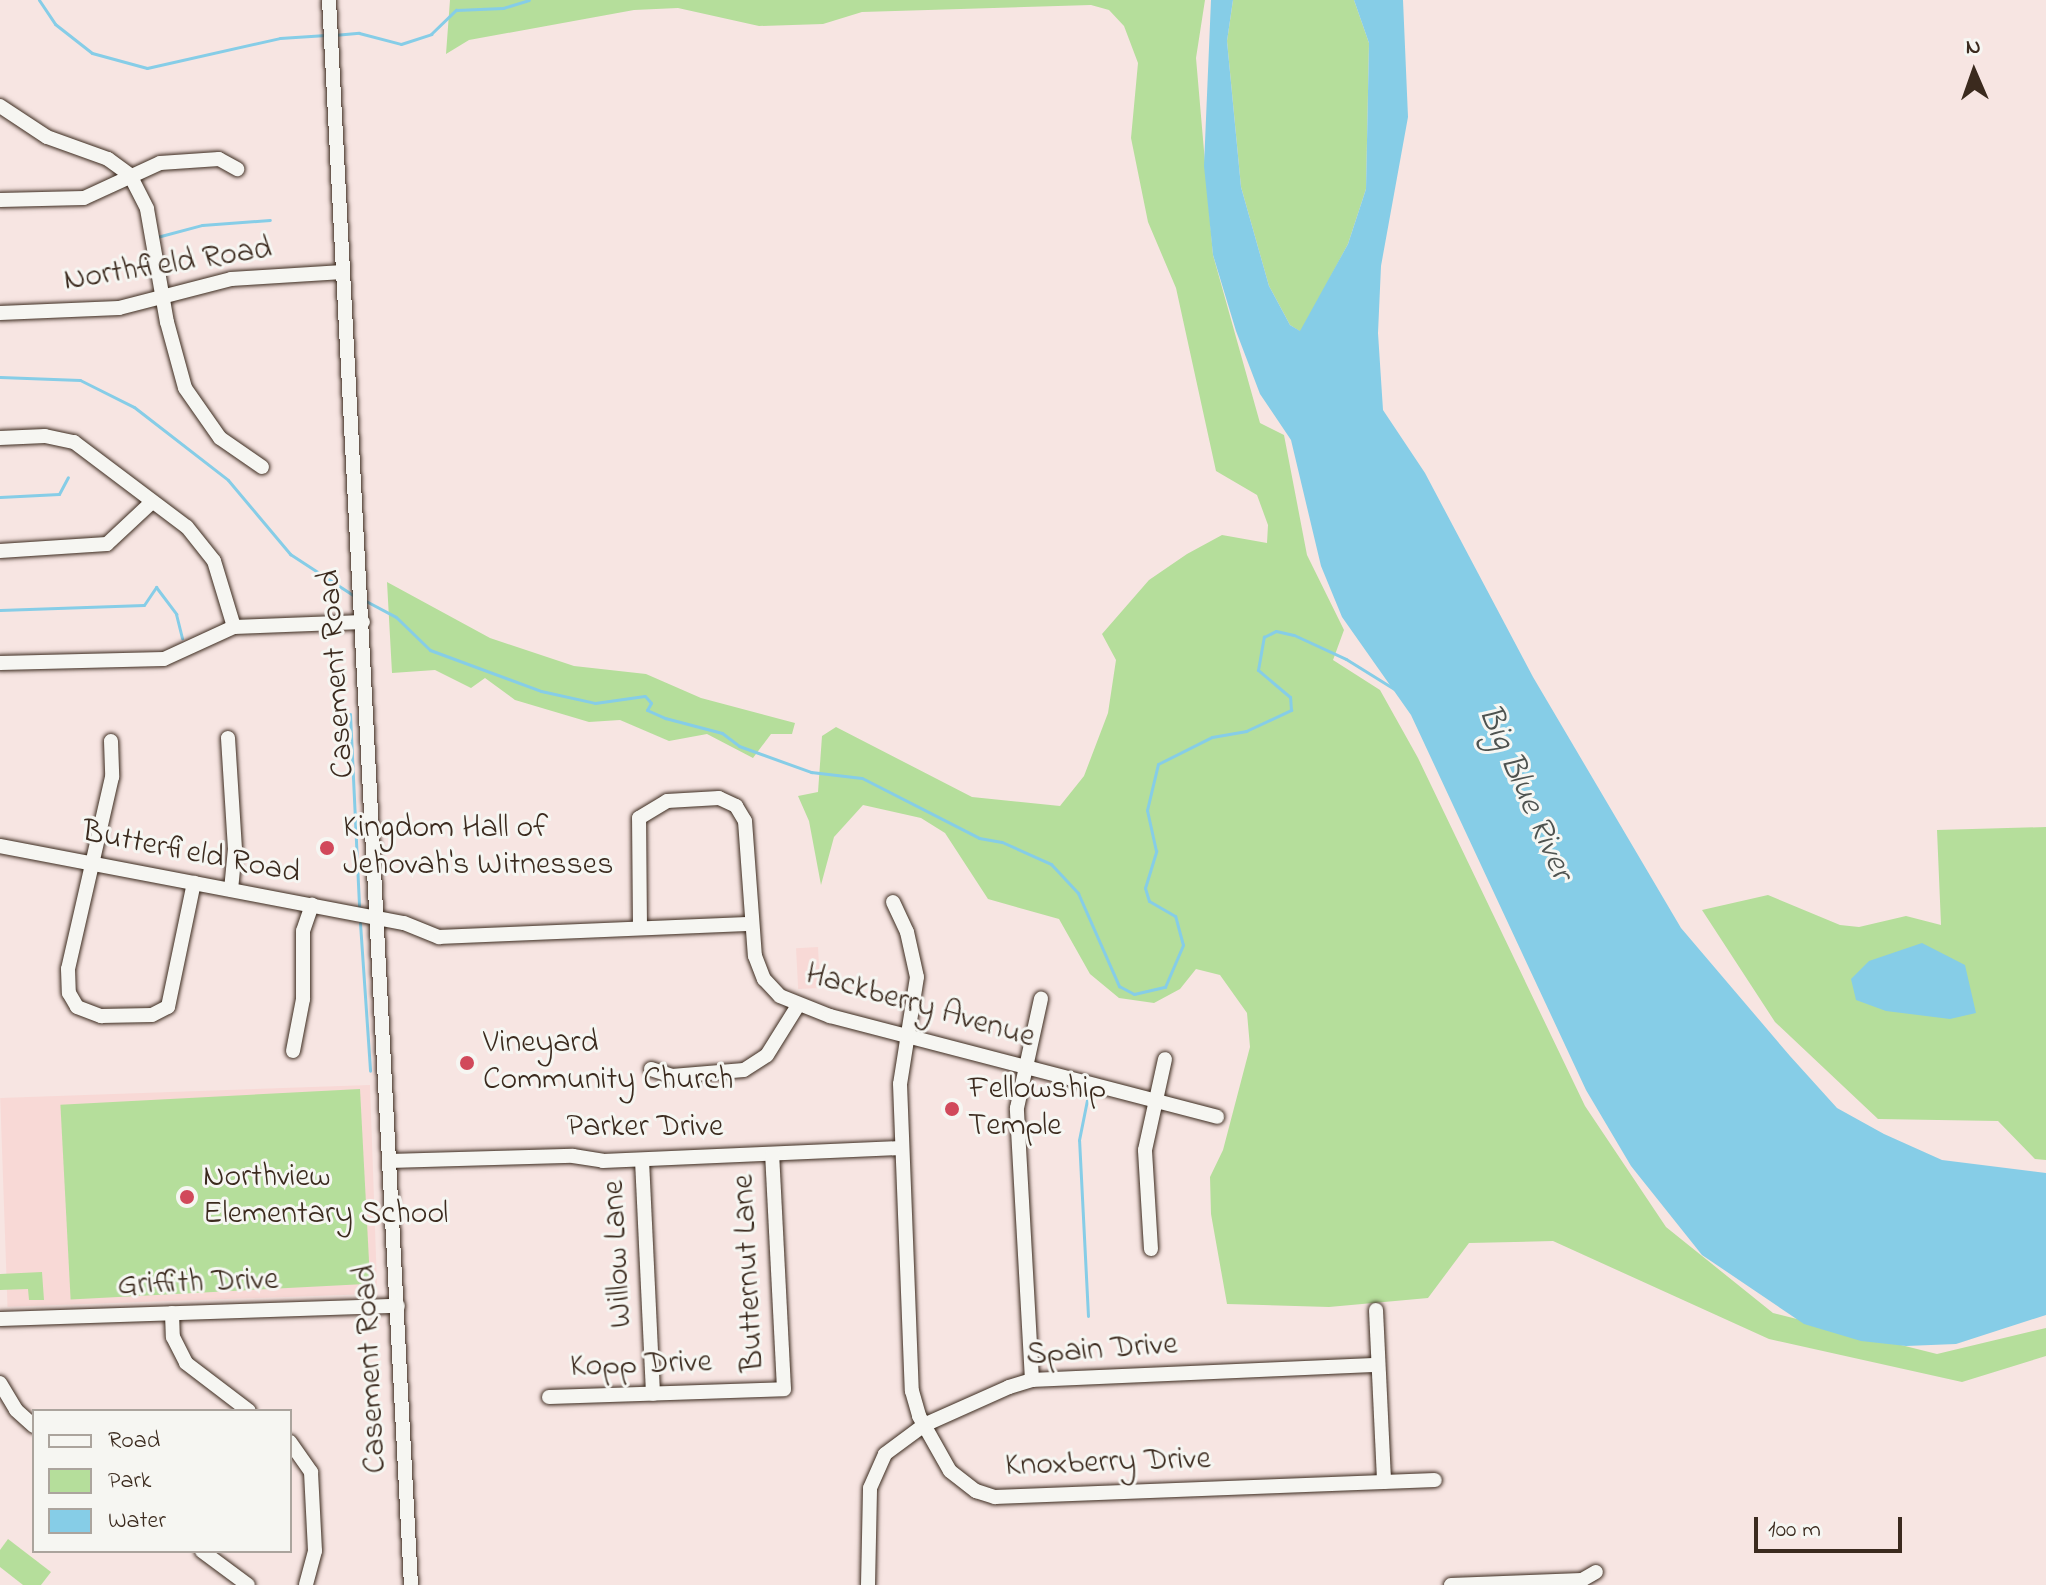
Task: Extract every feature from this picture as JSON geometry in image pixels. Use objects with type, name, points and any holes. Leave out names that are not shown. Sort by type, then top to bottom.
[{"type":"street","name":"Casement Road","points":[[329,6],[380,919],[411,1585]]},
{"type":"street","points":[[0,106],[47,137],[108,159],[130,175],[147,209],[179,372],[193,403],[228,445],[262,467]]},
{"type":"street","points":[[0,200],[84,198],[130,175],[175,162],[219,159],[237,169]]},
{"type":"street","name":"Northfield Road","points":[[0,313],[119,308],[231,279],[343,272]]},
{"type":"street","points":[[0,438],[45,436],[74,442],[187,527],[214,561],[234,627]]},
{"type":"street","points":[[0,551],[107,544],[152,502]]},
{"type":"street","points":[[0,663],[164,659],[234,627],[362,615]]},
{"type":"street","points":[[228,738],[235,849],[231,890]]},
{"type":"street","points":[[111,741],[112,777],[89,863],[66,983],[71,1000],[90,1015],[152,1015],[168,1007],[194,883]]},
{"type":"street","name":"Hackberry Avenue","points":[[640,928],[639,818],[667,801],[719,798],[736,806],[745,821],[752,924],[764,979],[797,1007],[1217,1117]]},
{"type":"street","name":"Butterfield Road","points":[[0,846],[312,905],[456,938],[752,924]]},
{"type":"street","name":"Knoxberry Drive","points":[[893,902],[907,932],[917,977],[900,1084],[912,1391],[924,1425],[950,1471],[976,1491],[995,1497],[1435,1480]]},
{"type":"street","points":[[293,1051],[303,999],[303,931],[312,905]]},
{"type":"street","points":[[1032,1380],[1017,1108],[1041,999]]},
{"type":"street","points":[[651,1069],[672,1076],[744,1070],[767,1055],[797,1007]]},
{"type":"street","points":[[1151,1249],[1145,1150],[1165,1059]]},
{"type":"street","name":"Parker Drive","points":[[389,1161],[573,1156],[642,1160],[901,1148]]},
{"type":"street","name":"Butternut Lane","points":[[772,1154],[784,1389]]},
{"type":"street","name":"Willow Lane","points":[[642,1160],[653,1394]]},
{"type":"street","name":"Griffith Drive","points":[[0,1319],[398,1306]]},
{"type":"street","points":[[1376,1310],[1384,1482]]},
{"type":"street","points":[[172,1313],[173,1337],[186,1363],[246,1409]]},
{"type":"street","name":"Spain Drive","points":[[868,1585],[874,1474],[895,1445],[924,1425],[1032,1380],[1378,1365]]},
{"type":"street","points":[[0,1383],[16,1410],[32,1424]]},
{"type":"street","name":"Kopp Drive","points":[[549,1397],[784,1389]]},
{"type":"street","points":[[292,1445],[311,1472],[315,1551],[306,1585]]},
{"type":"street","points":[[205,1553],[248,1585]]},
{"type":"street","points":[[1451,1585],[1582,1580],[1596,1572]]},
{"type":"shaded area","points":[[818,947],[820,988],[798,989],[796,948]]},
{"type":"shaded area","name":"Northview Elementary School","points":[[370,1085],[377,1294],[8,1307],[0,1098]]},
{"type":"green space","points":[[450,0],[1205,0],[1196,58],[1213,255],[1260,423],[1284,435],[1307,555],[1344,630],[1333,660],[1380,690],[1418,758],[1585,1106],[1666,1227],[1773,1313],[1937,1354],[2046,1328],[2046,1356],[1962,1382],[1769,1339],[1553,1241],[1469,1243],[1428,1298],[1329,1307],[1227,1304],[1211,1214],[1210,1177],[1223,1150],[1250,1047],[1247,1013],[1220,975],[1196,969],[1180,989],[1154,1003],[1119,998],[1090,974],[1059,919],[988,899],[945,833],[921,818],[863,805],[834,837],[821,885],[809,821],[798,796],[818,792],[822,736],[836,727],[972,797],[1060,806],[1084,776],[1108,713],[1116,660],[1102,634],[1149,580],[1187,554],[1222,535],[1267,543],[1268,525],[1257,495],[1216,471],[1176,288],[1148,222],[1131,138],[1138,63],[1124,26],[1109,10],[1091,5],[862,12],[823,24],[759,26],[678,8],[634,10],[469,40],[446,54]]},
{"type":"green space","points":[[1233,0],[1354,0],[1369,43],[1366,189],[1348,244],[1301,332],[1290,325],[1269,286],[1241,187],[1227,41]]},
{"type":"green space","points":[[387,582],[490,638],[574,666],[646,674],[701,698],[795,723],[792,734],[771,734],[753,758],[707,734],[669,741],[620,720],[589,722],[515,700],[485,678],[471,688],[435,670],[392,673]]},
{"type":"green space","points":[[2046,827],[2046,1160],[2035,1159],[1998,1121],[1878,1119],[1775,1022],[1702,910],[1768,895],[1840,925],[1859,927],[1906,916],[1941,925],[1937,830]]},
{"type":"green space","name":"Northview Elementary School","points":[[360,1089],[370,1284],[71,1299],[60,1105]]},
{"type":"green space","points":[[42,1272],[44,1300],[29,1300],[28,1289],[0,1290],[0,1274]]},
{"type":"green space","points":[[8,1539],[51,1572],[41,1585],[23,1585],[0,1567],[0,1550]]},
{"type":"water","name":"Big Blue River","points":[[1211,0],[1233,0],[1227,41],[1241,187],[1269,286],[1290,325],[1300,331],[1348,244],[1366,189],[1369,43],[1354,0],[1403,0],[1408,117],[1381,266],[1378,333],[1383,410],[1425,473],[1533,677],[1681,928],[1790,1056],[1837,1108],[1884,1134],[1942,1160],[2046,1173],[2046,1315],[1956,1344],[1906,1346],[1861,1341],[1804,1324],[1702,1255],[1631,1166],[1586,1090],[1411,715],[1342,617],[1321,566],[1291,440],[1260,394],[1236,331],[1213,255],[1204,166]]},
{"type":"water","points":[[1922,943],[1965,965],[1976,1013],[1950,1019],[1886,1011],[1856,1000],[1851,979],[1869,961]]},
{"type":"waterway","points":[[39,0],[55,24],[92,53],[147,68],[280,38],[326,35]]},
{"type":"waterway","points":[[334,35],[359,33],[401,44],[431,34],[456,10],[503,8],[529,0]]},
{"type":"waterway","points":[[157,237],[202,225],[270,220]]},
{"type":"waterway","points":[[0,377],[80,380],[134,407],[228,480],[290,554],[353,595]]},
{"type":"waterway","points":[[0,497],[59,494],[68,477]]},
{"type":"waterway","points":[[0,610],[144,605],[156,587],[176,614],[182,638]]},
{"type":"waterway","points":[[364,600],[396,617],[430,650],[541,691],[595,703],[645,696],[651,703],[647,710],[665,718],[722,733],[739,746],[811,772],[862,778],[979,838],[1002,842],[1051,864],[1078,893],[1119,986],[1134,994],[1165,987],[1183,945],[1175,916],[1149,901],[1145,888],[1156,851],[1147,810],[1158,764],[1212,737],[1246,731],[1291,710],[1290,697],[1258,670],[1264,637],[1276,631],[1294,635],[1346,659],[1399,692]]},
{"type":"waterway","points":[[350,714],[359,906]]},
{"type":"waterway","points":[[360,923],[370,1071]]},
{"type":"waterway","points":[[1088,1316],[1079,1140],[1089,1090]]},
{"type":"place","name":"Kingdom Hall of Jehovah's Witnesses","points":[[327,848]]},
{"type":"place","name":"Vineyard Community Church","points":[[467,1063]]},
{"type":"place","name":"Fellowship Temple","points":[[952,1109]]},
{"type":"place","name":"Northview Elementary School","points":[[187,1197]]}]
